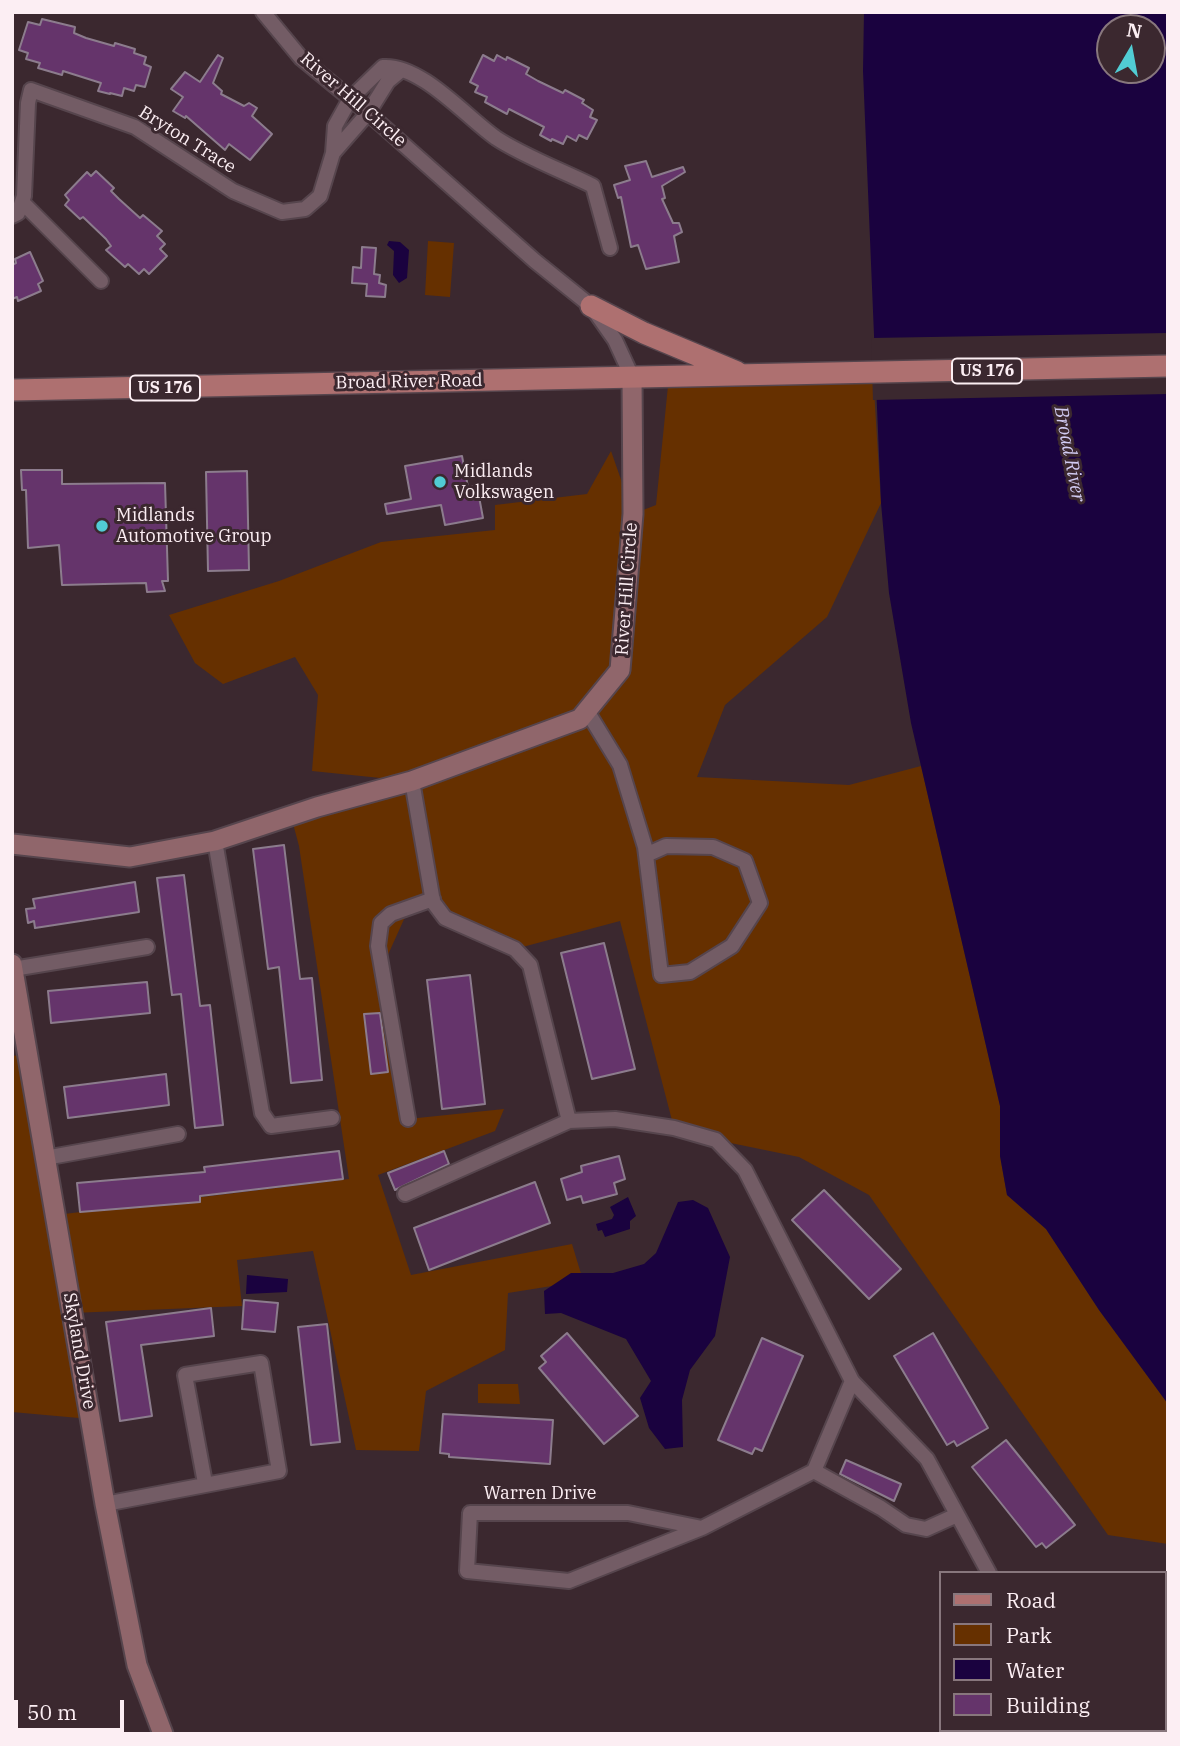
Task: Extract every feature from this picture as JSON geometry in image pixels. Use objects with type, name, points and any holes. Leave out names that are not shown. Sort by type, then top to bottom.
[{"type":"main road","points":[[591,306],[644,333],[746,376]]},
{"type":"main road","name":"Broad River Road","points":[[12,390],[1168,366]]},
{"type":"street","name":"River Hill Circle","points":[[12,844],[130,857],[215,841],[317,807],[412,781],[580,719],[620,670],[633,514],[632,377],[615,340],[591,306],[535,261],[368,113],[301,58],[263,12]]},
{"type":"street","name":"Bryton Trace","points":[[22,202],[31,90],[135,127],[233,191],[282,212],[304,209],[320,196],[333,153],[335,126],[350,99],[378,70],[390,67],[400,71],[388,81],[368,113],[333,153]]},
{"type":"street","points":[[400,71],[411,73],[426,82],[498,139],[593,186],[610,248]]},
{"type":"street","points":[[12,216],[18,213],[22,202],[101,281]]},
{"type":"street","points":[[587,710],[620,765],[646,855],[661,975],[690,972],[732,946],[761,903],[745,861],[713,847],[666,846],[646,855]]},
{"type":"street","points":[[412,781],[433,899],[445,918],[515,949],[530,965],[569,1121]]},
{"type":"street","points":[[215,841],[261,1114],[271,1126],[332,1118]]},
{"type":"street","points":[[408,1119],[378,946],[381,923],[391,914],[433,899]]},
{"type":"street","points":[[13,970],[147,947]]},
{"type":"street","name":"Skyland Drive","points":[[12,964],[104,1504],[137,1665],[163,1734]]},
{"type":"street","points":[[405,1194],[569,1121],[615,1119],[674,1128],[716,1140],[746,1170],[852,1381],[927,1460],[988,1571]]},
{"type":"street","points":[[45,1158],[177,1134]]},
{"type":"street","points":[[104,1504],[279,1471],[261,1363],[185,1375],[205,1483]]},
{"type":"street","points":[[852,1381],[814,1471],[906,1525],[926,1529],[957,1515]]},
{"type":"street","name":"Warren Drive","points":[[702,1528],[628,1513],[470,1513],[467,1571],[569,1581],[702,1528],[814,1471]]},
{"type":"green space","points":[[428,241],[454,243],[450,297],[425,295]]},
{"type":"green space","points":[[873,373],[881,503],[827,617],[725,705],[697,777],[849,785],[921,766],[1000,1106],[1000,1156],[1007,1195],[1046,1229],[1099,1310],[1168,1404],[1168,1544],[1108,1535],[869,1195],[799,1157],[716,1140],[674,1128],[620,921],[515,949],[445,918],[433,902],[410,906],[382,968],[408,1119],[504,1109],[495,1131],[378,1175],[411,1275],[572,1244],[582,1277],[558,1285],[508,1293],[505,1350],[426,1391],[419,1451],[356,1450],[313,1251],[237,1260],[242,1306],[72,1313],[90,1419],[12,1412],[12,1056],[28,1054],[56,1215],[349,1179],[299,846],[291,816],[410,781],[312,771],[318,695],[295,657],[223,684],[195,663],[169,615],[279,581],[381,542],[495,530],[495,505],[587,494],[611,451],[633,514],[656,505],[669,376]]},
{"type":"green space","points":[[478,1384],[518,1384],[520,1404],[478,1403]]},
{"type":"water","name":"Broad River","points":[[864,12],[1168,12],[1168,1404],[1099,1310],[1046,1229],[1007,1195],[1000,1156],[1000,1106],[911,723],[889,593],[881,503],[863,71]]},
{"type":"water","points":[[389,241],[400,242],[409,250],[407,278],[399,283],[393,275],[394,251],[387,245]]},
{"type":"water","points":[[628,1197],[636,1216],[630,1221],[630,1229],[605,1237],[602,1230],[598,1231],[596,1224],[612,1219],[614,1215],[610,1207]]},
{"type":"water","points":[[693,1200],[708,1208],[730,1257],[715,1336],[690,1370],[682,1400],[683,1447],[665,1449],[649,1428],[640,1398],[651,1381],[626,1339],[561,1313],[545,1314],[544,1291],[571,1273],[613,1273],[644,1264],[656,1253],[678,1202]]},
{"type":"water","points":[[247,1275],[288,1279],[287,1292],[246,1294]]},
{"type":"pier","points":[[1168,333],[1168,394],[873,400],[871,338]]},
{"type":"building","points":[[42,19],[75,27],[74,33],[86,38],[135,49],[134,53],[146,57],[144,64],[151,67],[145,87],[136,85],[134,91],[124,88],[122,96],[110,94],[98,91],[101,83],[63,71],[62,75],[38,68],[40,63],[26,59],[28,53],[19,50],[28,22],[40,25]]},
{"type":"building","points":[[218,55],[223,58],[213,83],[222,91],[221,94],[244,106],[249,103],[257,108],[252,116],[272,134],[250,160],[229,144],[225,150],[186,116],[185,118],[173,111],[183,97],[171,89],[185,72],[200,82]]},
{"type":"building","points":[[483,55],[494,61],[497,55],[506,60],[507,57],[529,68],[526,74],[538,81],[584,100],[582,103],[593,110],[590,117],[597,120],[587,139],[579,135],[576,141],[567,136],[563,144],[552,139],[551,141],[540,135],[544,127],[509,109],[507,114],[485,102],[487,97],[475,92],[478,86],[470,82]]},
{"type":"building","points":[[646,161],[652,177],[683,167],[685,172],[662,186],[665,198],[662,199],[673,223],[679,223],[682,232],[674,236],[679,262],[646,269],[638,245],[631,247],[621,197],[618,198],[614,185],[630,180],[625,166]]},
{"type":"building","points":[[96,171],[114,188],[111,191],[119,199],[140,218],[143,215],[162,231],[157,236],[165,244],[160,249],[167,256],[149,274],[144,269],[139,274],[128,264],[125,267],[106,250],[111,246],[106,239],[83,217],[80,219],[65,205],[69,200],[65,195],[87,172],[91,176]]},
{"type":"building","points":[[362,247],[376,248],[374,274],[380,275],[379,283],[386,285],[385,297],[366,296],[367,284],[352,283],[353,267],[361,268]]},
{"type":"building","points":[[30,252],[43,281],[38,284],[41,291],[18,301],[17,297],[12,299],[12,265],[16,263],[15,259]]},
{"type":"building","points":[[462,456],[468,487],[477,486],[483,518],[445,525],[441,505],[387,514],[385,504],[411,499],[405,466]]},
{"type":"building","points":[[21,470],[62,470],[62,484],[165,483],[168,581],[162,581],[165,591],[147,592],[146,583],[62,585],[59,545],[28,548],[26,490],[22,490]]},
{"type":"building","points":[[247,471],[249,570],[208,571],[206,472]]},
{"type":"building","points":[[284,845],[300,979],[312,978],[322,1080],[291,1083],[279,967],[268,969],[253,849]]},
{"type":"building","points":[[184,875],[200,1006],[210,1005],[223,1125],[195,1128],[181,994],[172,995],[157,878]]},
{"type":"building","points":[[135,882],[139,912],[35,928],[34,921],[28,923],[26,909],[35,908],[33,899]]},
{"type":"building","points":[[604,943],[635,1069],[592,1079],[561,953]]},
{"type":"building","points":[[470,975],[485,1104],[442,1109],[427,980]]},
{"type":"building","points":[[147,982],[150,1013],[51,1023],[48,991]]},
{"type":"building","points":[[380,1013],[388,1072],[371,1074],[364,1014]]},
{"type":"building","points":[[166,1074],[169,1105],[68,1118],[64,1087]]},
{"type":"building","points":[[339,1151],[343,1179],[200,1196],[200,1202],[80,1212],[77,1183],[205,1172],[204,1167]]},
{"type":"building","points":[[444,1151],[449,1164],[395,1190],[388,1173]]},
{"type":"building","points":[[619,1156],[625,1179],[614,1183],[617,1194],[583,1203],[581,1196],[567,1200],[561,1179],[582,1172],[581,1166]]},
{"type":"building","points":[[535,1182],[550,1223],[429,1270],[414,1228]]},
{"type":"building","points":[[824,1190],[901,1269],[869,1299],[792,1220]]},
{"type":"building","points":[[244,1300],[278,1303],[275,1332],[242,1329]]},
{"type":"building","points":[[211,1308],[214,1336],[141,1345],[152,1416],[120,1421],[106,1322]]},
{"type":"building","points":[[327,1324],[340,1442],[311,1445],[298,1327]]},
{"type":"building","points":[[567,1333],[638,1416],[604,1444],[539,1368],[546,1362],[541,1356]]},
{"type":"building","points":[[933,1333],[988,1428],[957,1446],[954,1441],[947,1445],[894,1356]]},
{"type":"building","points":[[762,1338],[803,1356],[762,1451],[755,1448],[752,1454],[718,1440]]},
{"type":"building","points":[[443,1414],[553,1420],[550,1464],[449,1457],[449,1454],[440,1453]]},
{"type":"building","points":[[1006,1440],[1075,1525],[1046,1548],[1042,1543],[1036,1547],[972,1467]]},
{"type":"building","points":[[846,1460],[901,1484],[894,1501],[840,1474]]},
{"type":"place","name":"Midlands Volkswagen","points":[[440,482]]},
{"type":"place","name":"Midlands Automotive Group","points":[[102,526]]}]
